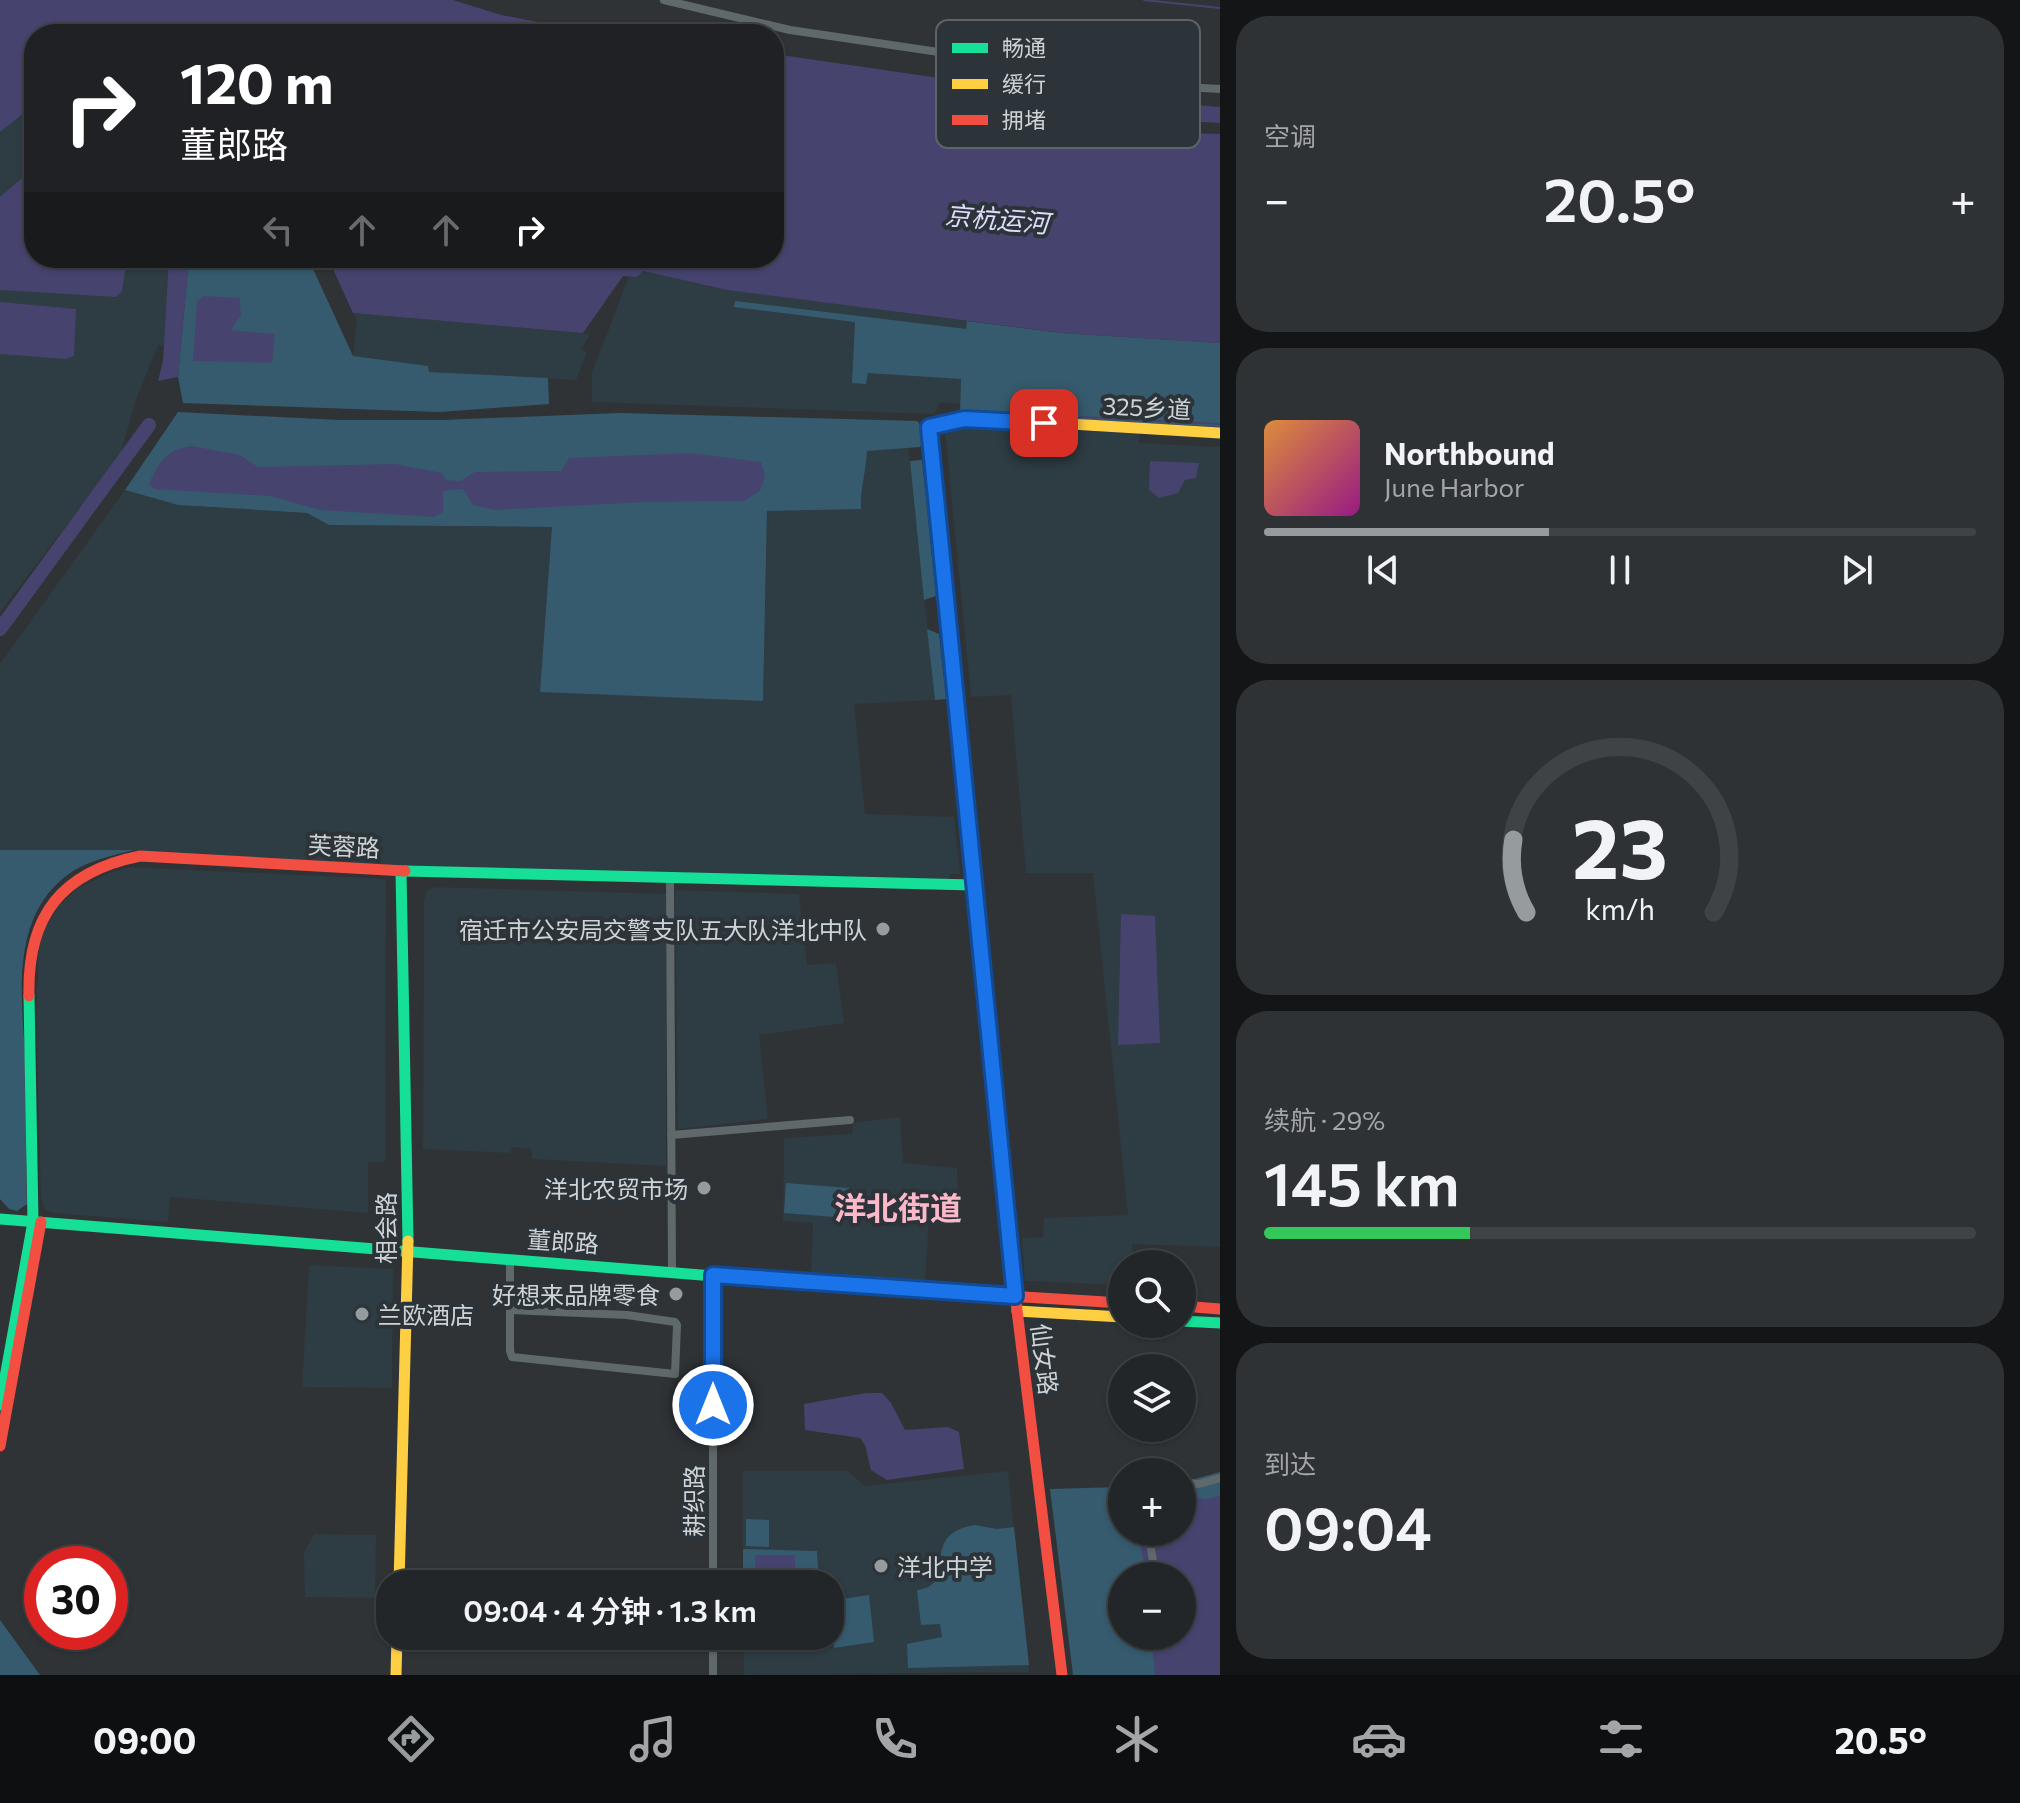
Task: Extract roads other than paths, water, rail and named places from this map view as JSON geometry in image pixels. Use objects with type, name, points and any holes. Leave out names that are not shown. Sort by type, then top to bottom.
[{"type":"street","points":[[664,0],[765,24]]},
{"type":"street","points":[[784,29],[936,52]]},
{"type":"street","points":[[1200,88],[1220,89]]},
{"type":"street","name":"325乡道","points":[[929,427],[943,422],[986,419],[1220,433]]},
{"type":"street","name":"仙女路","points":[[929,427],[1015,1296],[1062,1675]]},
{"type":"street","name":"芙蓉路","points":[[37,1222],[28,969],[31,944],[41,917],[60,892],[83,873],[106,862],[140,856],[401,871],[973,885]]},
{"type":"street","name":"相会路","points":[[399,1570],[408,1251],[401,871]]},
{"type":"street","points":[[670,879],[672,1271]]},
{"type":"street","points":[[671,1135],[850,1120]]},
{"type":"street","name":"董郎路","points":[[0,1219],[713,1275],[1108,1302]]},
{"type":"street","points":[[0,1405],[37,1222]]},
{"type":"street","points":[[0,1446],[37,1222]]},
{"type":"street","points":[[510,1259],[510,1310],[510,1354],[514,1358],[675,1374],[675,1322],[627,1315],[510,1310]]},
{"type":"street","name":"耕织路","points":[[713,1275],[713,1570]]},
{"type":"street","points":[[1196,1307],[1220,1309]]},
{"type":"street","points":[[1017,1311],[1108,1316]]},
{"type":"street","points":[[1196,1322],[1220,1323]]},
{"type":"street","points":[[1196,1484],[1220,1478]]},
{"type":"street","points":[[1151,1549],[1153,1562]]},
{"type":"street","points":[[396,1675],[397,1650]]},
{"type":"street","points":[[713,1650],[713,1675]]},
{"type":"water","points":[[0,0],[453,0],[501,15],[549,24],[24,24],[24,113],[0,132]]},
{"type":"water","name":"京杭运河","points":[[784,55],[936,78],[936,148],[1200,148],[1200,133],[1220,134],[1220,343],[1062,333],[727,290],[643,271],[637,277],[623,276],[583,333],[353,313],[333,268],[784,268]]},
{"type":"water","points":[[1200,105],[1220,107],[1220,123],[1200,122]]},
{"type":"water","points":[[24,177],[24,268],[125,268],[122,291],[116,297],[0,290],[0,197]]},
{"type":"water","points":[[168,268],[188,268],[178,377],[158,381],[163,361]]},
{"type":"water","points":[[203,296],[240,298],[241,315],[231,330],[275,334],[272,363],[193,361],[197,301]]},
{"type":"water","points":[[0,302],[76,309],[74,356],[66,359],[0,354]]},
{"type":"water","points":[[192,446],[240,455],[258,467],[395,464],[442,473],[446,480],[460,481],[475,472],[561,471],[569,458],[690,453],[761,462],[765,476],[760,491],[744,501],[645,502],[495,510],[473,505],[463,489],[443,491],[443,512],[434,517],[320,510],[270,496],[154,489],[149,484],[156,469],[170,453]]},
{"type":"water","points":[[1150,461],[1199,463],[1196,478],[1185,480],[1178,493],[1159,498],[1149,490]]},
{"type":"water","points":[[1121,914],[1155,916],[1160,1043],[1118,1045]]},
{"type":"water","points":[[882,1393],[905,1430],[948,1427],[959,1432],[964,1469],[887,1480],[871,1470],[865,1445],[860,1438],[805,1430],[804,1404]]},
{"type":"water","points":[[1220,1496],[1220,1675],[1155,1675],[1152,1650],[1196,1650],[1196,1562],[1144,1562],[1141,1546],[1196,1546],[1196,1498]]},
{"type":"water","points":[[755,1555],[795,1555],[795,1570],[756,1570]]},
{"type":"waterway","points":[[1144,0],[1220,8]]},
{"type":"waterway","points":[[1001,413],[1220,424]]},
{"type":"waterway","points":[[0,629],[149,425]]},
{"type":"place","name":"宿迁市公安局交警支队五大队洋北中队","points":[[883,929]]},
{"type":"place","name":"洋北农贸市场","points":[[704,1188]]},
{"type":"place","name":"好想来品牌零食","points":[[676,1294]]},
{"type":"place","name":"兰欧酒店","points":[[362,1314]]},
{"type":"place","name":"洋北中学","points":[[881,1566]]},
{"type":"district","name":"洋北街道","points":[[898,1207]]}]
